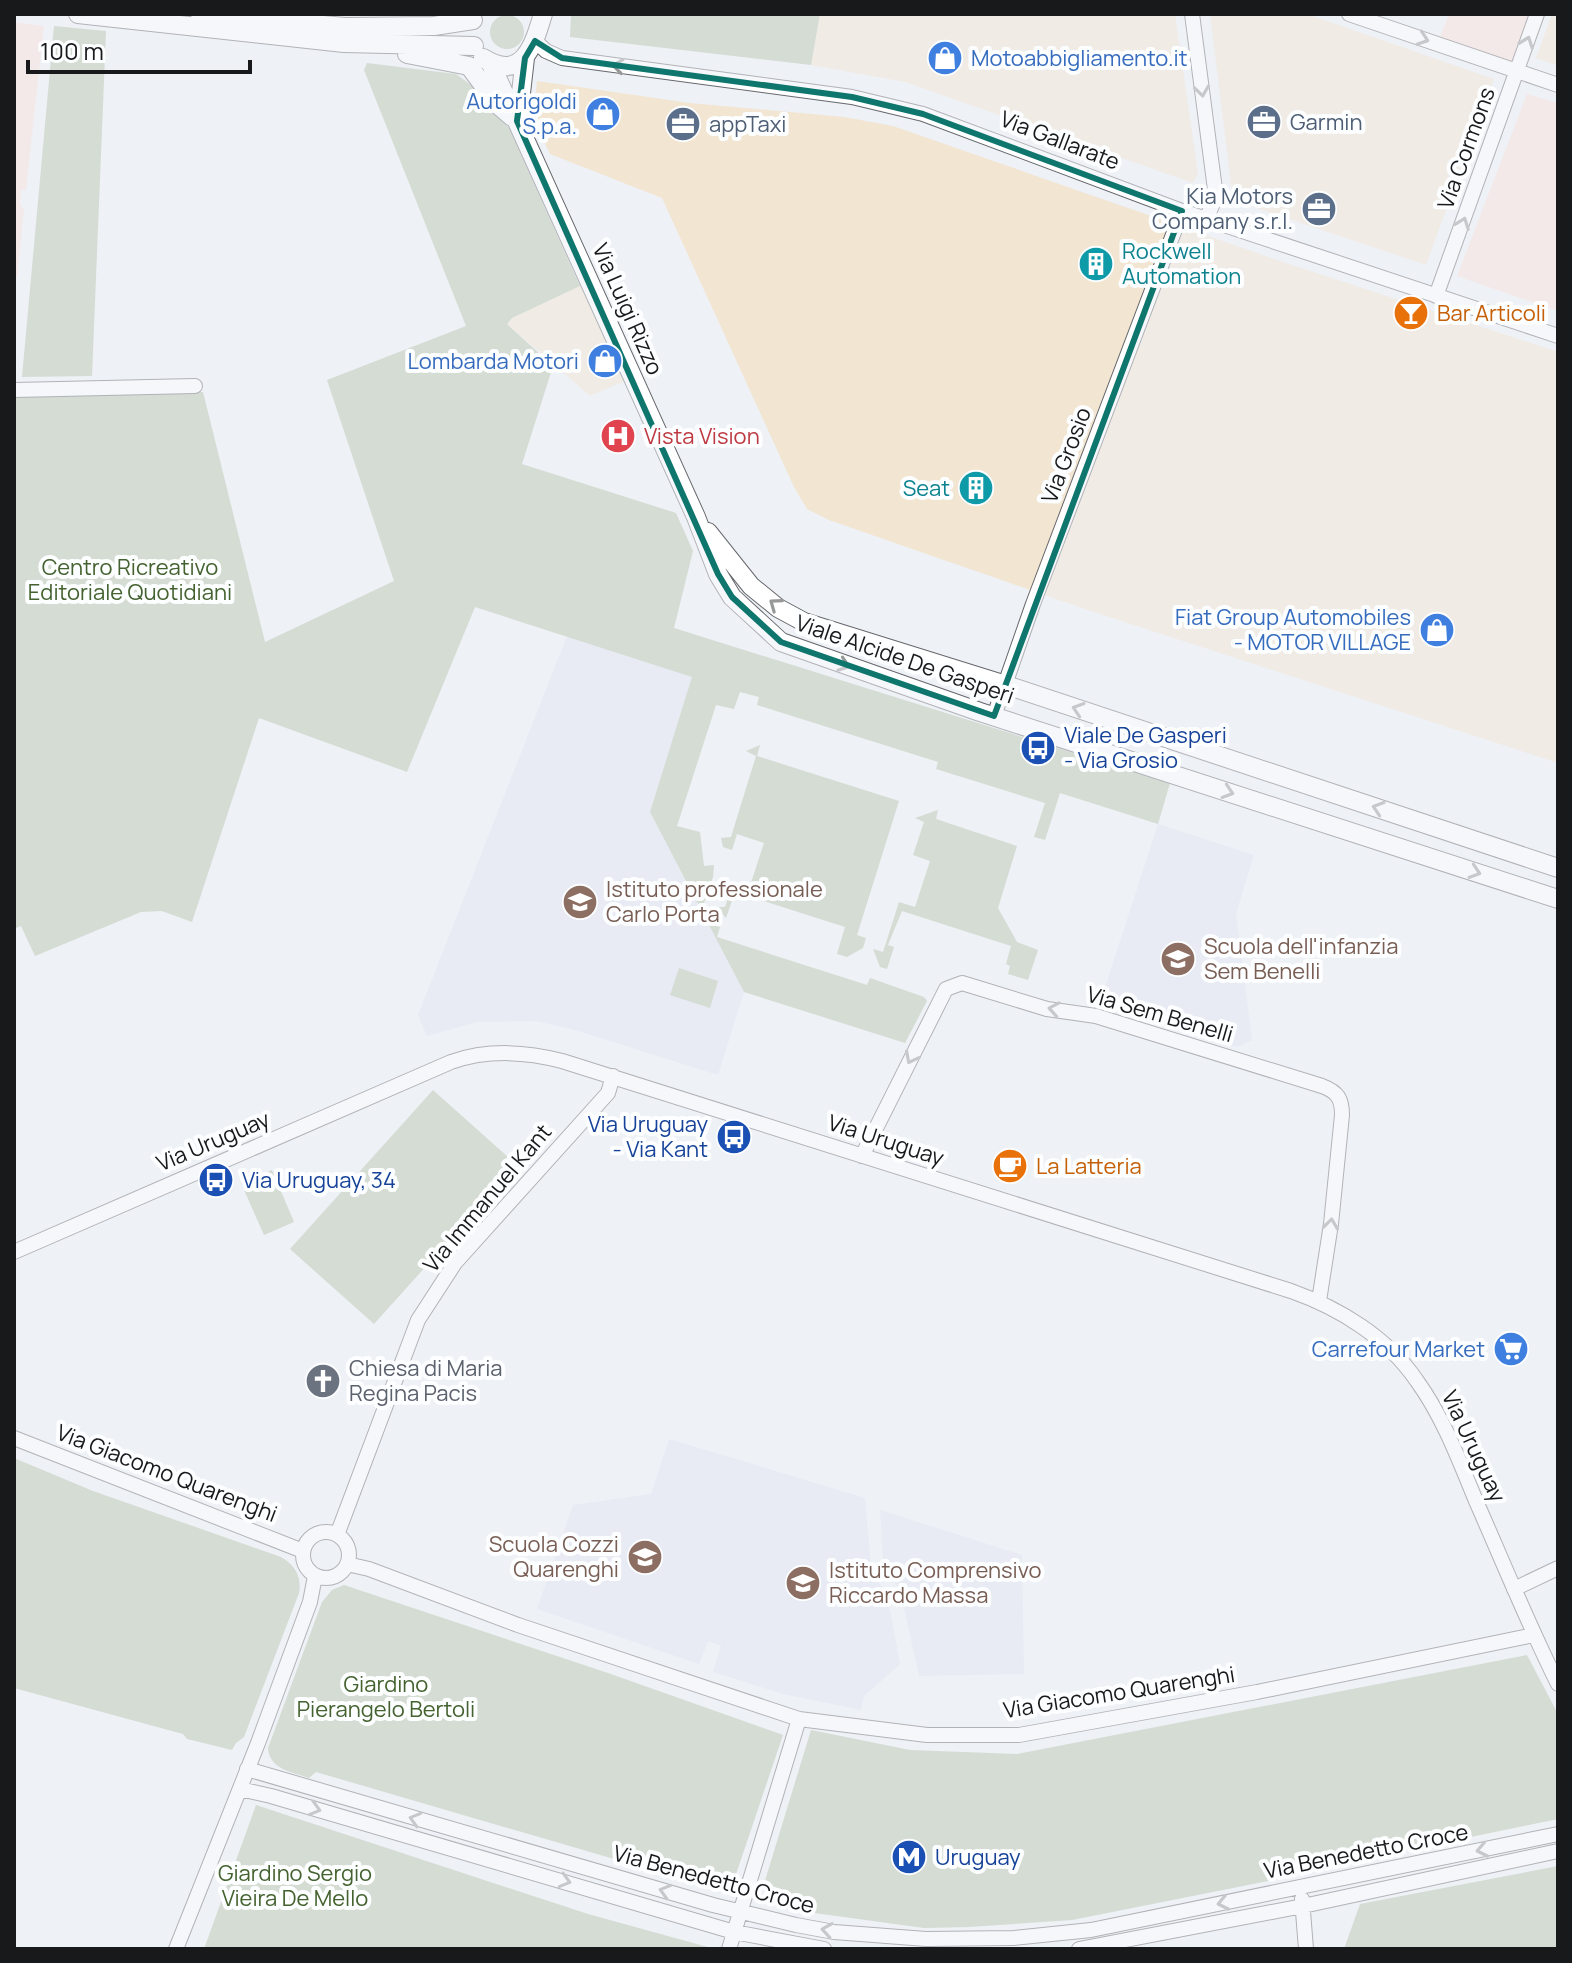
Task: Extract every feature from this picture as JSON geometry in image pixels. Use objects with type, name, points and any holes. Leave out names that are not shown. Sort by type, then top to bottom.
[{"type":"main road","points":[[78,14],[344,43],[469,66],[498,105],[517,121],[532,44],[543,14]]},
{"type":"main road","points":[[200,14],[345,27],[434,26],[475,17]]},
{"type":"main road","points":[[531,14],[532,44]]},
{"type":"main road","points":[[475,17],[471,28],[474,46],[490,62],[508,65],[532,44]]},
{"type":"main road","points":[[344,43],[474,46]]},
{"type":"main road","name":"Via Luigi Rizzo","points":[[490,62],[696,517]]},
{"type":"main road","name":"Viale Alcide De Gasperi","points":[[696,517],[751,586],[778,608],[804,622],[1006,685],[1558,868]]},
{"type":"main road","name":"Viale Alcide De Gasperi","points":[[696,517],[718,574],[732,597],[781,642],[994,716],[1558,899]]},
{"type":"street","points":[[1192,14],[1216,197],[1206,219]]},
{"type":"street","points":[[1349,14],[1558,85]]},
{"type":"street","name":"Via Cormons","points":[[1436,296],[1537,14]]},
{"type":"street","name":"Via Gallarate","points":[[532,44],[562,58],[852,97],[923,114],[1182,211],[1558,336]]},
{"type":"street","name":"Via Grosio","points":[[994,716],[1033,604],[1182,211]]},
{"type":"street","points":[[14,390],[195,386]]},
{"type":"street","name":"Via Sem Benelli","points":[[862,1156],[946,989],[962,983],[1047,1009],[1096,1016],[1322,1086],[1337,1093],[1341,1099],[1342,1115],[1331,1224],[1319,1301]]},
{"type":"street","name":"Via Uruguay","points":[[14,1252],[463,1058],[499,1053],[530,1054],[613,1076],[1319,1301],[1371,1334],[1417,1380],[1458,1458],[1558,1684]]},
{"type":"street","name":"Via Immanuel Kant","points":[[337,1535],[418,1320],[455,1263],[608,1093],[613,1076]]},
{"type":"street","name":"Via Giacomo Quarenghi","points":[[14,1438],[303,1551]]},
{"type":"street","points":[[331,1532],[337,1535],[347,1544],[347,1564],[330,1578],[315,1576],[305,1565],[303,1551],[306,1544],[316,1534],[331,1532]]},
{"type":"street","name":"Via Giacomo Quarenghi","points":[[347,1564],[369,1569],[518,1625],[799,1719],[927,1735],[1019,1735],[1257,1692],[1534,1635]]},
{"type":"street","points":[[1514,1589],[1558,1568]]},
{"type":"street","points":[[176,1949],[310,1602],[315,1576]]},
{"type":"street","points":[[729,1949],[799,1719]]},
{"type":"street","name":"Via Benedetto Croce","points":[[247,1769],[740,1913],[834,1932],[876,1936],[958,1940],[1014,1938],[1103,1927],[1558,1834]]},
{"type":"street","name":"Via Benedetto Croce","points":[[240,1789],[734,1932],[824,1949]]},
{"type":"street","name":"Via Benedetto Croce","points":[[1079,1949],[1303,1906],[1558,1851]]},
{"type":"street","points":[[1299,1887],[1306,1949]]},
{"type":"highlighted area","points":[[535,41],[562,58],[852,97],[923,114],[1182,211],[994,716],[781,642],[732,597],[718,574],[517,121],[525,58]]},
{"type":"shaded area","points":[[820,14],[1175,14],[1198,174],[1193,183],[905,82],[811,65]]},
{"type":"shaded area","points":[[1210,14],[1307,14],[1494,79],[1426,265],[1233,200]]},
{"type":"shaded area","points":[[1449,14],[1536,14],[1516,69],[1438,42]]},
{"type":"shaded area","points":[[1552,14],[1558,14],[1558,66],[1536,58]]},
{"type":"shaded area","points":[[14,22],[44,26],[26,190],[21,190],[20,204],[24,210],[17,278],[14,278]]},
{"type":"shaded area","points":[[537,81],[690,103],[844,117],[893,126],[1283,262],[1558,352],[1558,763],[1085,609],[829,520],[807,509],[794,487],[662,198],[550,154],[533,118]]},
{"type":"shaded area","points":[[1527,94],[1558,103],[1558,311],[1457,276]]},
{"type":"shaded area","points":[[589,281],[632,378],[590,396],[507,324],[512,318]]},
{"type":"shaded area","name":"Istituto professionale Carlo Porta","points":[[567,636],[693,676],[650,812],[744,992],[718,1075],[575,1030],[536,1021],[477,1022],[427,1036],[418,1015]]},
{"type":"shaded area","name":"Scuola dell'infanzia Sem Benelli","points":[[1158,824],[1254,855],[1236,914],[1252,1040],[1237,1047],[1100,1003]]},
{"type":"shaded area","points":[[669,1439],[865,1498],[871,1567],[888,1599],[900,1664],[864,1696],[861,1710],[783,1694],[713,1672],[721,1646],[708,1641],[699,1664],[537,1609],[573,1505],[651,1494]]},
{"type":"shaded area","points":[[880,1510],[1022,1555],[1024,1674],[919,1676],[901,1594],[883,1559]]},
{"type":"green space","points":[[571,14],[820,14],[811,65],[570,37]]},
{"type":"green space","points":[[507,15],[519,20],[524,32],[519,44],[507,49],[495,44],[490,32],[495,20]]},
{"type":"green space","points":[[54,26],[106,31],[92,376],[22,377]]},
{"type":"green space","name":"Centro Ricreativo Editoriale Quotidiani","points":[[367,63],[456,74],[471,85],[486,106],[509,128],[580,286],[512,318],[507,324],[553,366],[522,464],[676,513],[693,551],[674,628],[1170,783],[1158,824],[1060,793],[1045,840],[1034,837],[1045,803],[936,769],[938,762],[757,705],[759,697],[740,692],[734,709],[716,705],[677,826],[700,832],[704,866],[714,865],[702,909],[712,925],[720,927],[717,937],[867,985],[870,978],[924,997],[927,1001],[905,1043],[744,992],[650,812],[692,677],[475,607],[407,772],[259,718],[192,922],[162,911],[141,912],[35,956],[21,926],[14,929],[14,395],[203,392],[265,642],[394,581],[327,380],[466,326],[364,70]]},
{"type":"green space","points":[[760,745],[757,756],[899,801],[857,935],[866,938],[863,948],[847,957],[837,954],[845,927],[735,892],[726,918],[716,907],[725,907],[731,889],[721,885],[722,881],[749,889],[764,843],[737,834],[732,850],[723,847],[721,838],[731,837],[756,756],[746,751]]},
{"type":"green space","points":[[938,810],[936,819],[1017,846],[998,908],[1017,942],[1038,950],[1028,980],[1008,974],[1010,966],[1006,964],[1011,946],[902,911],[888,945],[894,947],[887,969],[880,967],[873,949],[883,952],[899,902],[915,907],[930,861],[913,855],[924,822],[915,818]]},
{"type":"green space","points":[[679,968],[718,981],[710,1008],[670,995]]},
{"type":"green space","points":[[433,1090],[517,1165],[374,1324],[290,1249]]},
{"type":"green space","points":[[272,1170],[294,1222],[264,1235],[241,1183]]},
{"type":"green space","points":[[14,1458],[93,1491],[281,1557],[294,1568],[299,1593],[244,1737],[232,1750],[14,1688]]},
{"type":"green space","name":"Giardino Pierangelo Bertoli","points":[[344,1585],[783,1735],[731,1889],[727,1892],[316,1772],[309,1778],[277,1765],[272,1761],[268,1748],[322,1602],[332,1590]]},
{"type":"green space","points":[[1527,1655],[1558,1714],[1558,1819],[1072,1920],[924,1928],[778,1908],[776,1899],[768,1893],[764,1884],[811,1730],[910,1750],[1017,1754]]},
{"type":"green space","name":"Giardino Sergio Vieira De Mello","points":[[256,1805],[588,1914],[715,1949],[204,1949]]},
{"type":"green space","points":[[1558,1866],[1558,1949],[1344,1949],[1360,1904]]},
{"type":"place","name":"Motoabbigliamento.it","points":[[945,58]]},
{"type":"place","name":"Autorigoldi S.p.a.","points":[[603,114]]},
{"type":"place","name":"Garmin","points":[[1264,122]]},
{"type":"place","name":"appTaxi","points":[[683,124]]},
{"type":"place","name":"Kia Motors Company s.r.l.","points":[[1319,209]]},
{"type":"place","name":"Rockwell Automation","points":[[1096,264]]},
{"type":"place","name":"Bar Articoli","points":[[1411,313]]},
{"type":"place","name":"Lombarda Motori","points":[[605,361]]},
{"type":"place","name":"Vista Vision","points":[[618,436]]},
{"type":"place","name":"Seat","points":[[976,488]]},
{"type":"place","name":"Fiat Group Automobiles - MOTOR VILLAGE","points":[[1437,630]]},
{"type":"place","name":"Viale De Gasperi - Via Grosio","points":[[1038,748]]},
{"type":"place","name":"Istituto professionale Carlo Porta","points":[[580,902]]},
{"type":"place","name":"Scuola dell'infanzia Sem Benelli","points":[[1178,959]]},
{"type":"place","name":"Via Uruguay - Via Kant","points":[[734,1137]]},
{"type":"place","name":"La Latteria","points":[[1010,1166]]},
{"type":"place","name":"Via Uruguay, 34","points":[[216,1180]]},
{"type":"place","name":"Carrefour Market","points":[[1511,1349]]},
{"type":"place","name":"Chiesa di Maria Regina Pacis","points":[[323,1381]]},
{"type":"place","name":"Scuola Cozzi Quarenghi","points":[[645,1557]]},
{"type":"place","name":"Istituto Comprensivo Riccardo Massa","points":[[803,1583]]},
{"type":"place","name":"Uruguay","points":[[909,1857]]}]
